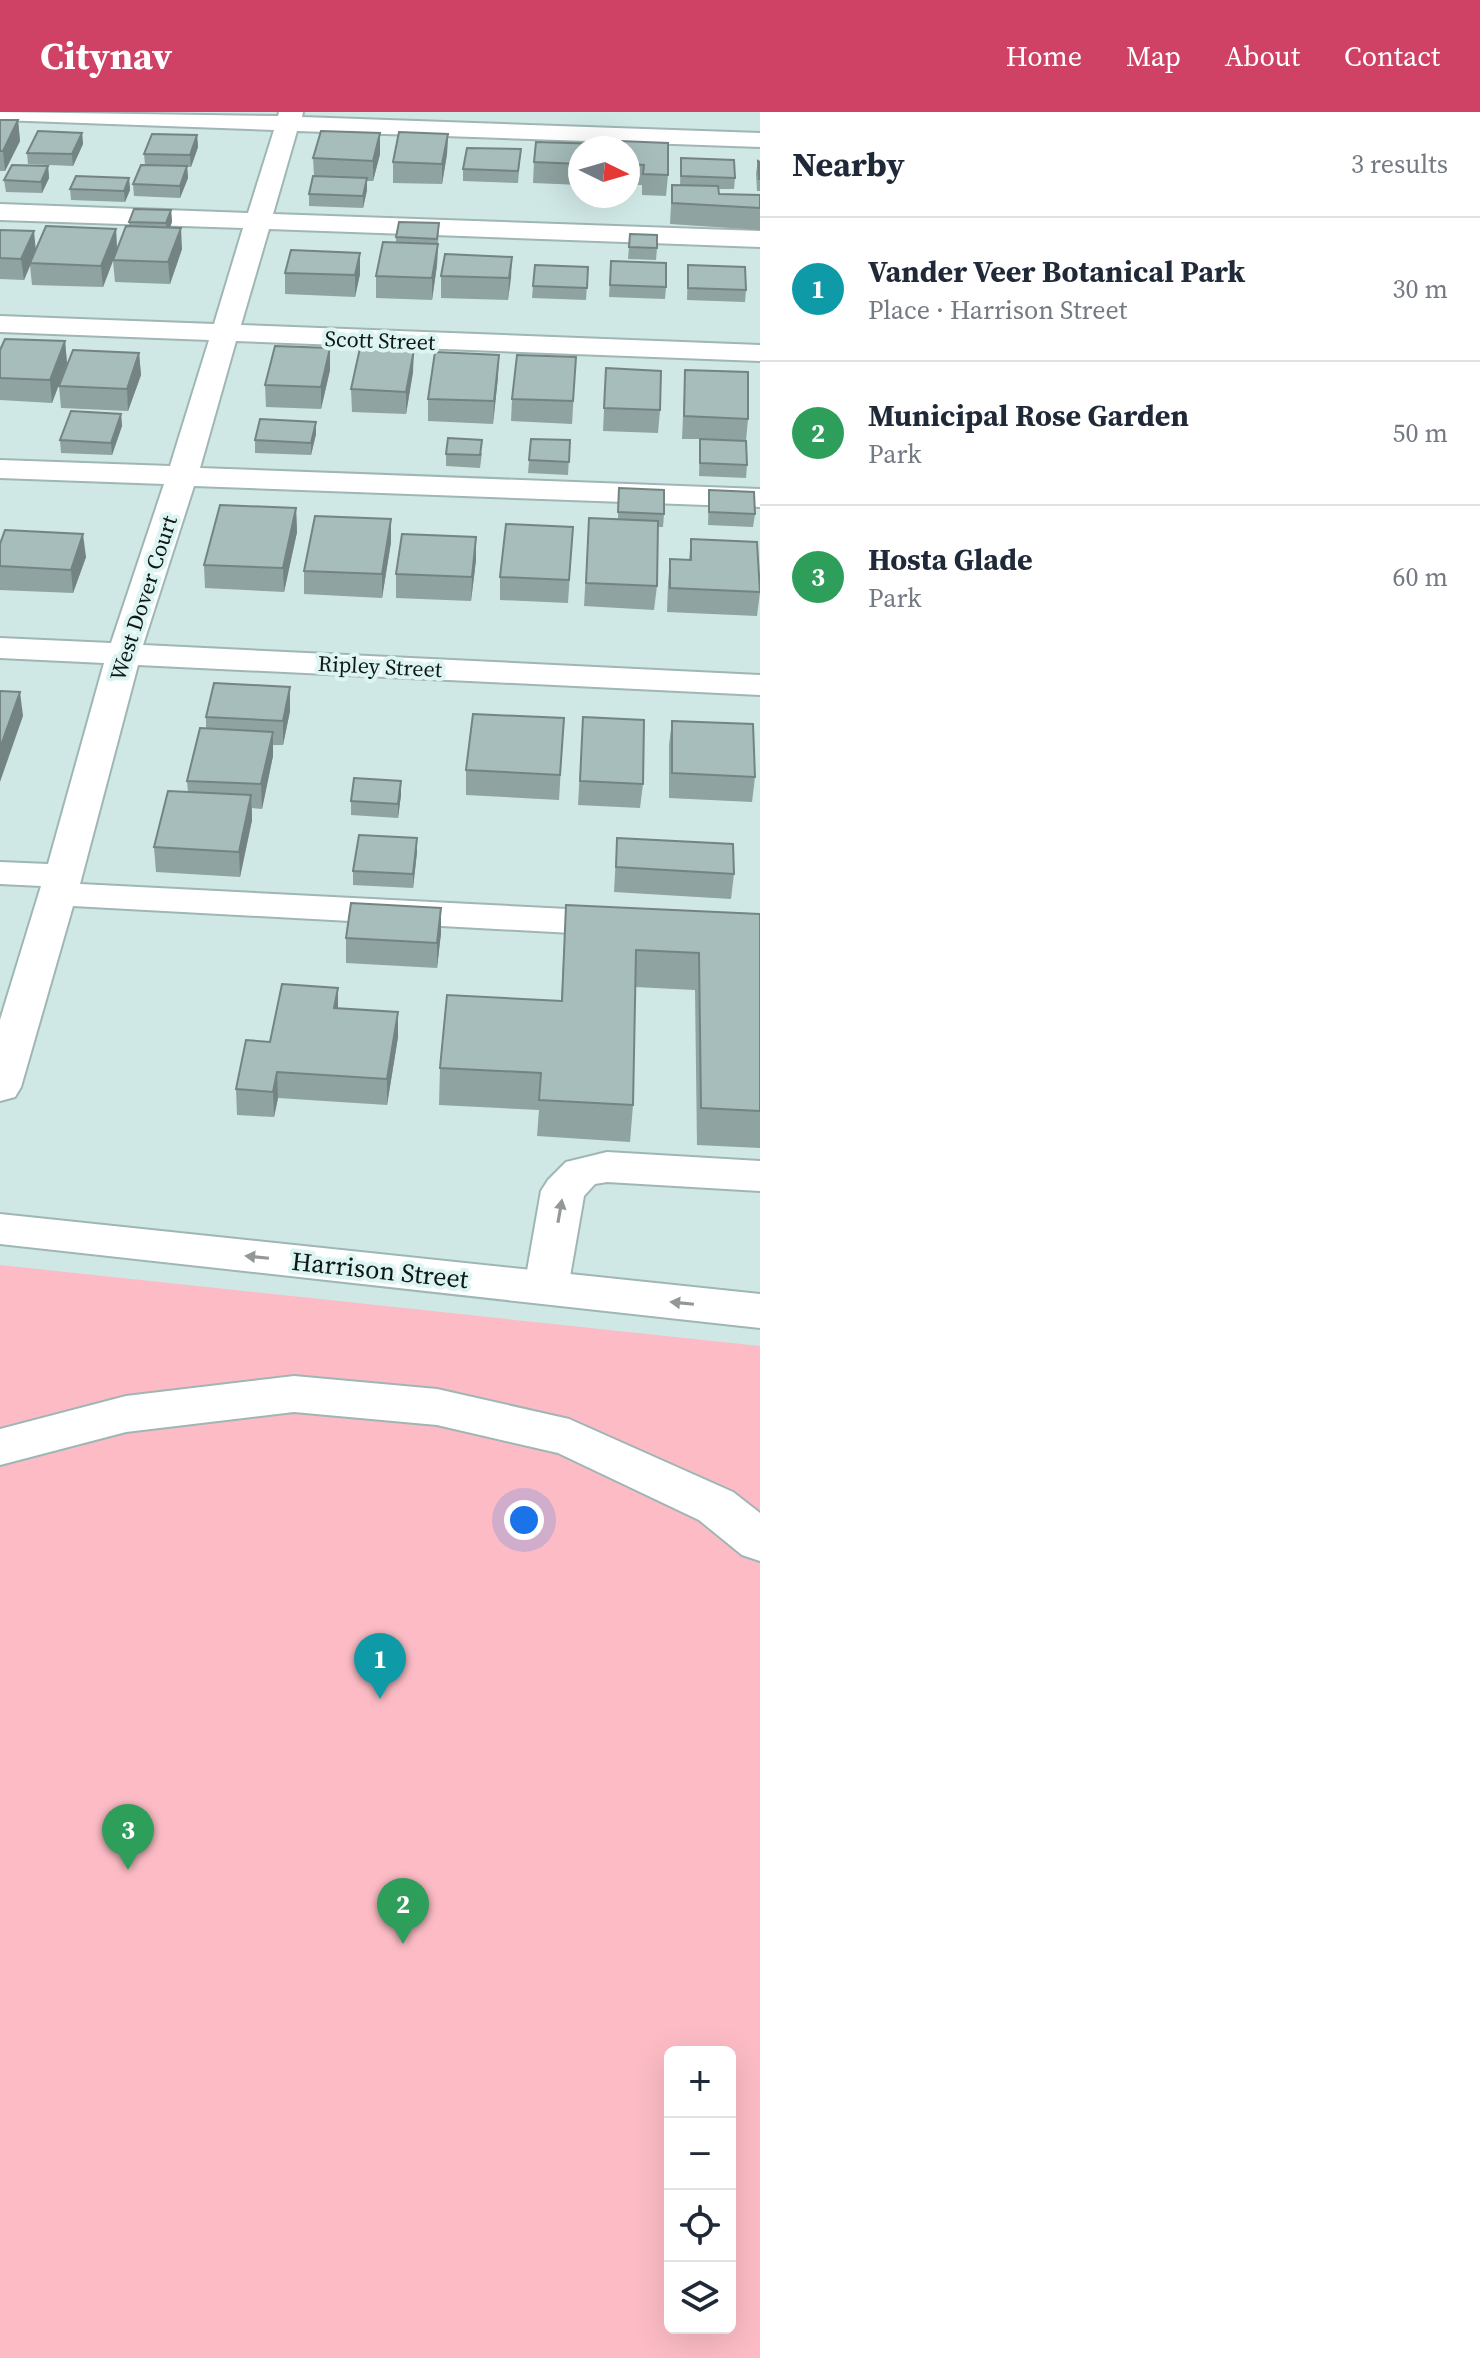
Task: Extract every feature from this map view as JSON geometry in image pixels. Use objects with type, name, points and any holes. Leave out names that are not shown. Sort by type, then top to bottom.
[{"type":"main road","points":[[0,113],[290,118],[760,140]]},
{"type":"main road","name":"West Dover Court","points":[[0,1087],[124,653],[182,477],[290,118]]},
{"type":"main road","points":[[0,212],[760,239]]},
{"type":"main road","name":"Scott Street","points":[[0,324],[760,353]]},
{"type":"main road","points":[[0,469],[760,498]]},
{"type":"main road","name":"Ripley Street","points":[[0,648],[760,685]]},
{"type":"main road","points":[[0,873],[60,885],[664,926]]},
{"type":"main road","points":[[546,1288],[563,1191],[581,1172],[607,1167],[760,1176]]},
{"type":"main road","name":"Harrison Street","points":[[0,1229],[760,1311]]},
{"type":"main road","points":[[0,1447],[126,1414],[294,1394],[437,1407],[569,1437],[716,1506],[760,1541]]},
{"type":"shaded area","points":[[0,1265],[760,1346],[760,2358],[0,2358]]},
{"type":"building","points":[[0,120],[18,120],[3,151],[0,151]]},
{"type":"building","points":[[38,131],[82,133],[72,154],[27,153]]},
{"type":"building","points":[[321,131],[380,133],[373,161],[313,158]]},
{"type":"building","points":[[399,132],[448,134],[442,164],[393,162]]},
{"type":"building","points":[[152,134],[197,135],[190,155],[144,154]]},
{"type":"building","points":[[536,142],[568,143],[568,163],[534,162]]},
{"type":"building","points":[[640,142],[668,143],[668,175],[643,174],[644,165],[640,165]]},
{"type":"building","points":[[467,148],[521,149],[518,171],[463,169]]},
{"type":"building","points":[[681,158],[734,160],[735,178],[681,176]]},
{"type":"building","points":[[12,165],[48,166],[41,182],[4,180]]},
{"type":"building","points":[[141,165],[187,166],[180,186],[133,184]]},
{"type":"building","points":[[76,176],[129,178],[124,191],[70,189]]},
{"type":"building","points":[[313,176],[367,178],[363,196],[309,194]]},
{"type":"building","points":[[672,185],[718,186],[719,194],[760,195],[760,208],[672,203]]},
{"type":"building","points":[[134,209],[171,210],[166,223],[129,222]]},
{"type":"building","points":[[399,222],[439,223],[437,239],[396,237]]},
{"type":"building","points":[[46,226],[116,229],[101,266],[30,263]]},
{"type":"building","points":[[126,226],[181,228],[168,262],[113,260]]},
{"type":"building","points":[[0,230],[34,231],[21,259],[0,258]]},
{"type":"building","points":[[630,234],[657,235],[657,248],[629,247]]},
{"type":"building","points":[[383,242],[438,244],[432,278],[376,276]]},
{"type":"building","points":[[291,250],[360,253],[355,275],[285,273]]},
{"type":"building","points":[[445,254],[512,257],[509,278],[441,276]]},
{"type":"building","points":[[611,261],[666,263],[666,287],[610,285]]},
{"type":"building","points":[[535,265],[588,267],[587,288],[533,286]]},
{"type":"building","points":[[688,265],[745,267],[746,290],[688,288]]},
{"type":"building","points":[[5,339],[65,341],[50,380],[0,378],[0,350]]},
{"type":"building","points":[[275,346],[330,348],[321,387],[265,385]]},
{"type":"building","points":[[360,348],[414,350],[406,392],[351,389]]},
{"type":"building","points":[[73,350],[139,353],[127,389],[59,386]]},
{"type":"building","points":[[435,352],[499,355],[494,401],[428,399]]},
{"type":"building","points":[[517,355],[576,357],[573,401],[512,399]]},
{"type":"building","points":[[606,368],[661,371],[660,410],[604,408]]},
{"type":"building","points":[[685,370],[748,372],[748,419],[684,416]]},
{"type":"building","points":[[71,411],[121,414],[111,443],[60,440]]},
{"type":"building","points":[[260,419],[316,422],[311,443],[255,440]]},
{"type":"building","points":[[448,438],[482,440],[480,455],[446,454]]},
{"type":"building","points":[[531,439],[570,440],[569,462],[529,460]]},
{"type":"building","points":[[700,439],[746,441],[747,465],[700,463]]},
{"type":"building","points":[[619,488],[664,490],[664,514],[618,512]]},
{"type":"building","points":[[709,490],[754,492],[755,514],[709,512]]},
{"type":"building","points":[[220,505],[296,508],[283,568],[204,565]]},
{"type":"building","points":[[315,516],[391,519],[382,574],[304,571]]},
{"type":"building","points":[[589,518],[658,521],[657,586],[586,583]]},
{"type":"building","points":[[506,524],[573,527],[569,580],[500,577]]},
{"type":"building","points":[[5,530],[83,534],[71,570],[0,566],[0,544]]},
{"type":"building","points":[[402,534],[476,537],[472,577],[396,574]]},
{"type":"building","points":[[691,539],[757,542],[760,592],[670,588],[670,559],[691,560]]},
{"type":"building","points":[[214,683],[290,687],[283,721],[206,717]]},
{"type":"building","points":[[0,691],[20,692],[0,748]]},
{"type":"building","points":[[473,714],[564,718],[560,775],[466,770]]},
{"type":"building","points":[[583,717],[644,720],[643,784],[580,781]]},
{"type":"building","points":[[672,721],[753,724],[755,777],[672,773]]},
{"type":"building","points":[[200,728],[273,732],[261,784],[187,781]]},
{"type":"building","points":[[354,778],[401,781],[398,804],[351,801]]},
{"type":"building","points":[[168,791],[251,795],[239,852],[154,847]]},
{"type":"building","points":[[359,835],[417,838],[413,874],[353,871]]},
{"type":"building","points":[[617,838],[733,844],[734,874],[616,867]]},
{"type":"building","points":[[351,903],[441,908],[437,943],[346,938]]},
{"type":"building","points":[[566,905],[760,914],[760,1111],[701,1108],[699,953],[636,950],[633,1105],[539,1100],[541,1073],[440,1068],[447,995],[562,1001]]},
{"type":"building","points":[[282,984],[338,988],[334,1008],[398,1012],[387,1079],[277,1072],[273,1092],[236,1089],[246,1040],[270,1042]]},
{"type":"place","name":"Vander Veer Botanical Park","points":[[380,1699]]},
{"type":"place","name":"Hosta Glade","points":[[128,1870]]},
{"type":"place","name":"Municipal Rose Garden","points":[[403,1944]]}]
